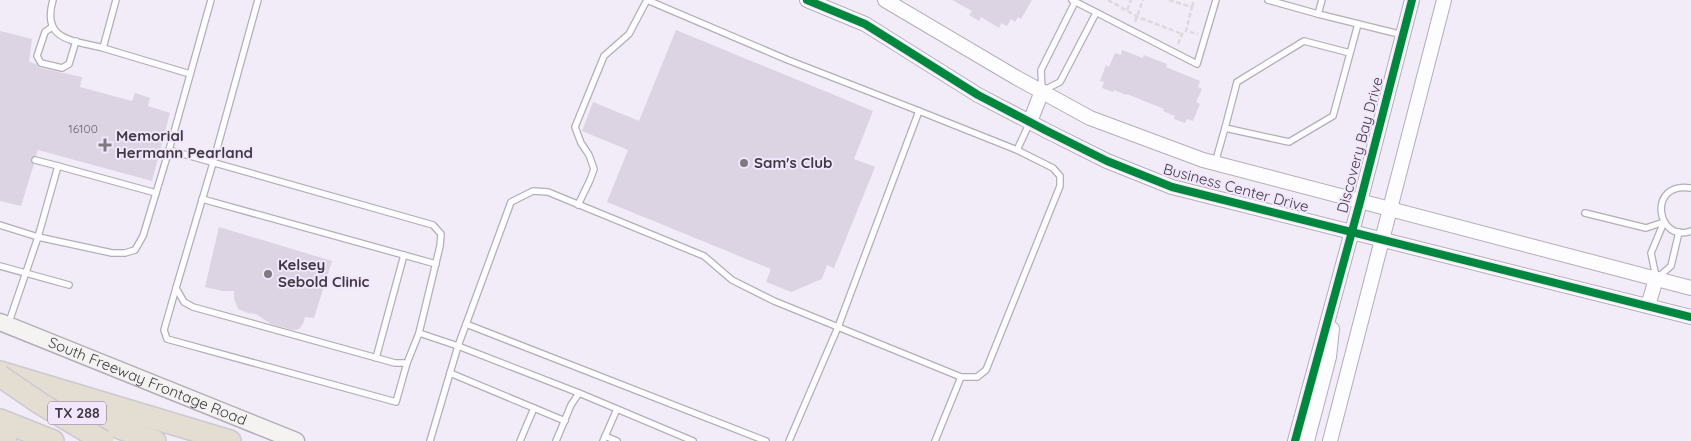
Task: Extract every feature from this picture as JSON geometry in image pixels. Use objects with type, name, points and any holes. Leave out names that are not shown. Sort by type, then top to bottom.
[{"type":"highway","points":[[0,372],[230,441]]},
{"type":"highway","points":[[0,376],[41,404],[103,441]]},
{"type":"highway","name":"TX 288","points":[[0,381],[68,410],[155,441]]},
{"type":"highway","points":[[0,420],[53,441]]},
{"type":"highway","points":[[0,439],[6,441]]},
{"type":"main road","name":"South Freeway Frontage Road","points":[[4,323],[296,441]]},
{"type":"street","name":"Business Center Drive","points":[[807,0],[865,24],[978,95],[1030,122],[1107,161],[1172,187],[1691,317]]},
{"type":"street","name":"Business Center Drive","points":[[885,0],[1090,118],[1147,140],[1215,164],[1691,288]]},
{"type":"street","name":"Discovery Bay Drive","points":[[1295,441],[1360,202],[1412,0]]},
{"type":"street","points":[[1330,441],[1444,0]]},
{"type":"street","points":[[1030,122],[1042,91]]},
{"type":"street","points":[[1307,441],[1329,356],[1338,279]]},
{"type":"street","points":[[1648,306],[1656,279]]},
{"type":"lane","points":[[53,0],[49,14],[52,26],[60,36],[190,74]]},
{"type":"lane","points":[[103,48],[116,0]]},
{"type":"lane","points":[[0,225],[38,237],[112,253],[125,254],[135,250],[143,236],[211,0]]},
{"type":"lane","points":[[169,150],[213,162],[433,225],[441,234],[436,264],[419,333],[407,363],[396,402],[167,338],[164,330],[213,162],[258,0]]},
{"type":"lane","points":[[430,441],[458,346],[511,202],[533,192],[548,192],[704,256],[732,280],[774,301],[960,377],[977,377],[986,370],[1060,186],[1060,176],[1053,168],[1017,150],[788,60],[647,0],[629,34],[604,56],[575,127],[580,143],[589,155],[594,169],[578,204]]},
{"type":"lane","points":[[1096,13],[1060,82],[1042,91],[1041,70],[1074,1],[1197,64],[1216,0]]},
{"type":"lane","points":[[1268,0],[1403,35]]},
{"type":"lane","points":[[1318,14],[1322,0]]},
{"type":"lane","points":[[1225,128],[1289,142],[1332,116],[1358,24]]},
{"type":"lane","points":[[52,26],[45,32],[37,56],[41,62],[62,68],[69,64],[76,40]]},
{"type":"lane","points":[[1215,164],[1237,82],[1304,41],[1350,53]]},
{"type":"lane","points":[[789,441],[838,327],[919,111]]},
{"type":"lane","points":[[1017,150],[1030,122]]},
{"type":"lane","points":[[35,160],[156,193]]},
{"type":"lane","points":[[4,323],[27,273],[58,166]]},
{"type":"lane","points":[[1691,187],[1681,186],[1672,189],[1665,195],[1660,213],[1670,229],[1679,232],[1691,231]]},
{"type":"lane","points":[[202,199],[436,264]]},
{"type":"lane","points":[[1586,214],[1646,228],[1664,222]]},
{"type":"lane","points":[[1656,279],[1651,253],[1664,222]]},
{"type":"lane","points":[[1656,279],[1671,266],[1679,232]]},
{"type":"lane","points":[[376,358],[404,255]]},
{"type":"lane","points":[[0,266],[69,285]]},
{"type":"lane","points":[[176,288],[184,302],[193,307],[395,363],[407,363]]},
{"type":"lane","points":[[466,324],[766,441]]},
{"type":"lane","points":[[419,333],[580,393],[693,441]]},
{"type":"lane","points":[[450,373],[565,421]]},
{"type":"lane","points":[[935,441],[960,377]]},
{"type":"lane","points":[[556,441],[571,405],[580,393]]},
{"type":"lane","points":[[520,441],[534,408]]},
{"type":"lane","points":[[617,409],[604,439],[617,441]]},
{"type":"path","points":[[1108,0],[1138,17],[1182,34]]},
{"type":"path","points":[[1127,10],[1131,0]]},
{"type":"path","points":[[1133,32],[1143,0]]},
{"type":"path","points":[[1169,0],[1192,7]]},
{"type":"path","points":[[1174,53],[1182,34],[1186,31],[1194,0]]},
{"type":"path","points":[[1186,31],[1206,36]]},
{"type":"building","points":[[952,0],[1032,0],[1021,19],[1018,17],[1015,22],[1011,19],[1007,26],[1001,23],[999,28],[981,17],[979,21],[969,15],[972,11]]},
{"type":"building","name":"Sam's Club","points":[[676,30],[873,111],[854,159],[875,167],[834,268],[827,265],[822,279],[791,292],[766,282],[771,269],[607,202],[628,150],[582,131],[593,102],[639,121]]},
{"type":"building","points":[[0,31],[32,39],[29,62],[36,64],[40,68],[82,77],[80,87],[132,101],[135,93],[150,98],[148,106],[170,113],[152,181],[38,150],[36,156],[31,158],[31,162],[34,164],[21,206],[0,201]]},
{"type":"building","points":[[1122,50],[1143,58],[1144,55],[1167,64],[1166,67],[1200,81],[1198,87],[1202,89],[1196,102],[1200,104],[1193,121],[1187,119],[1185,123],[1174,119],[1175,116],[1163,111],[1164,109],[1127,94],[1102,88],[1104,82],[1100,81],[1106,65],[1109,67],[1115,53],[1121,55]]},
{"type":"building","name":"Kelsey Sebold Clinic","points":[[219,227],[332,261],[314,318],[305,317],[299,329],[293,330],[271,324],[256,314],[238,309],[234,299],[234,291],[223,291],[205,287]]},
{"type":"cycle path","points":[[807,0],[865,24],[978,95],[1047,131],[1107,161],[1172,187],[1691,317]]},
{"type":"cycle path","points":[[1295,441],[1360,202],[1412,0]]},
{"type":"place","name":"Memorial Hermann Pearland","points":[[105,145]]},
{"type":"place","name":"Sam's Club","points":[[744,163]]},
{"type":"place","name":"Kelsey Sebold Clinic","points":[[268,274]]}]
